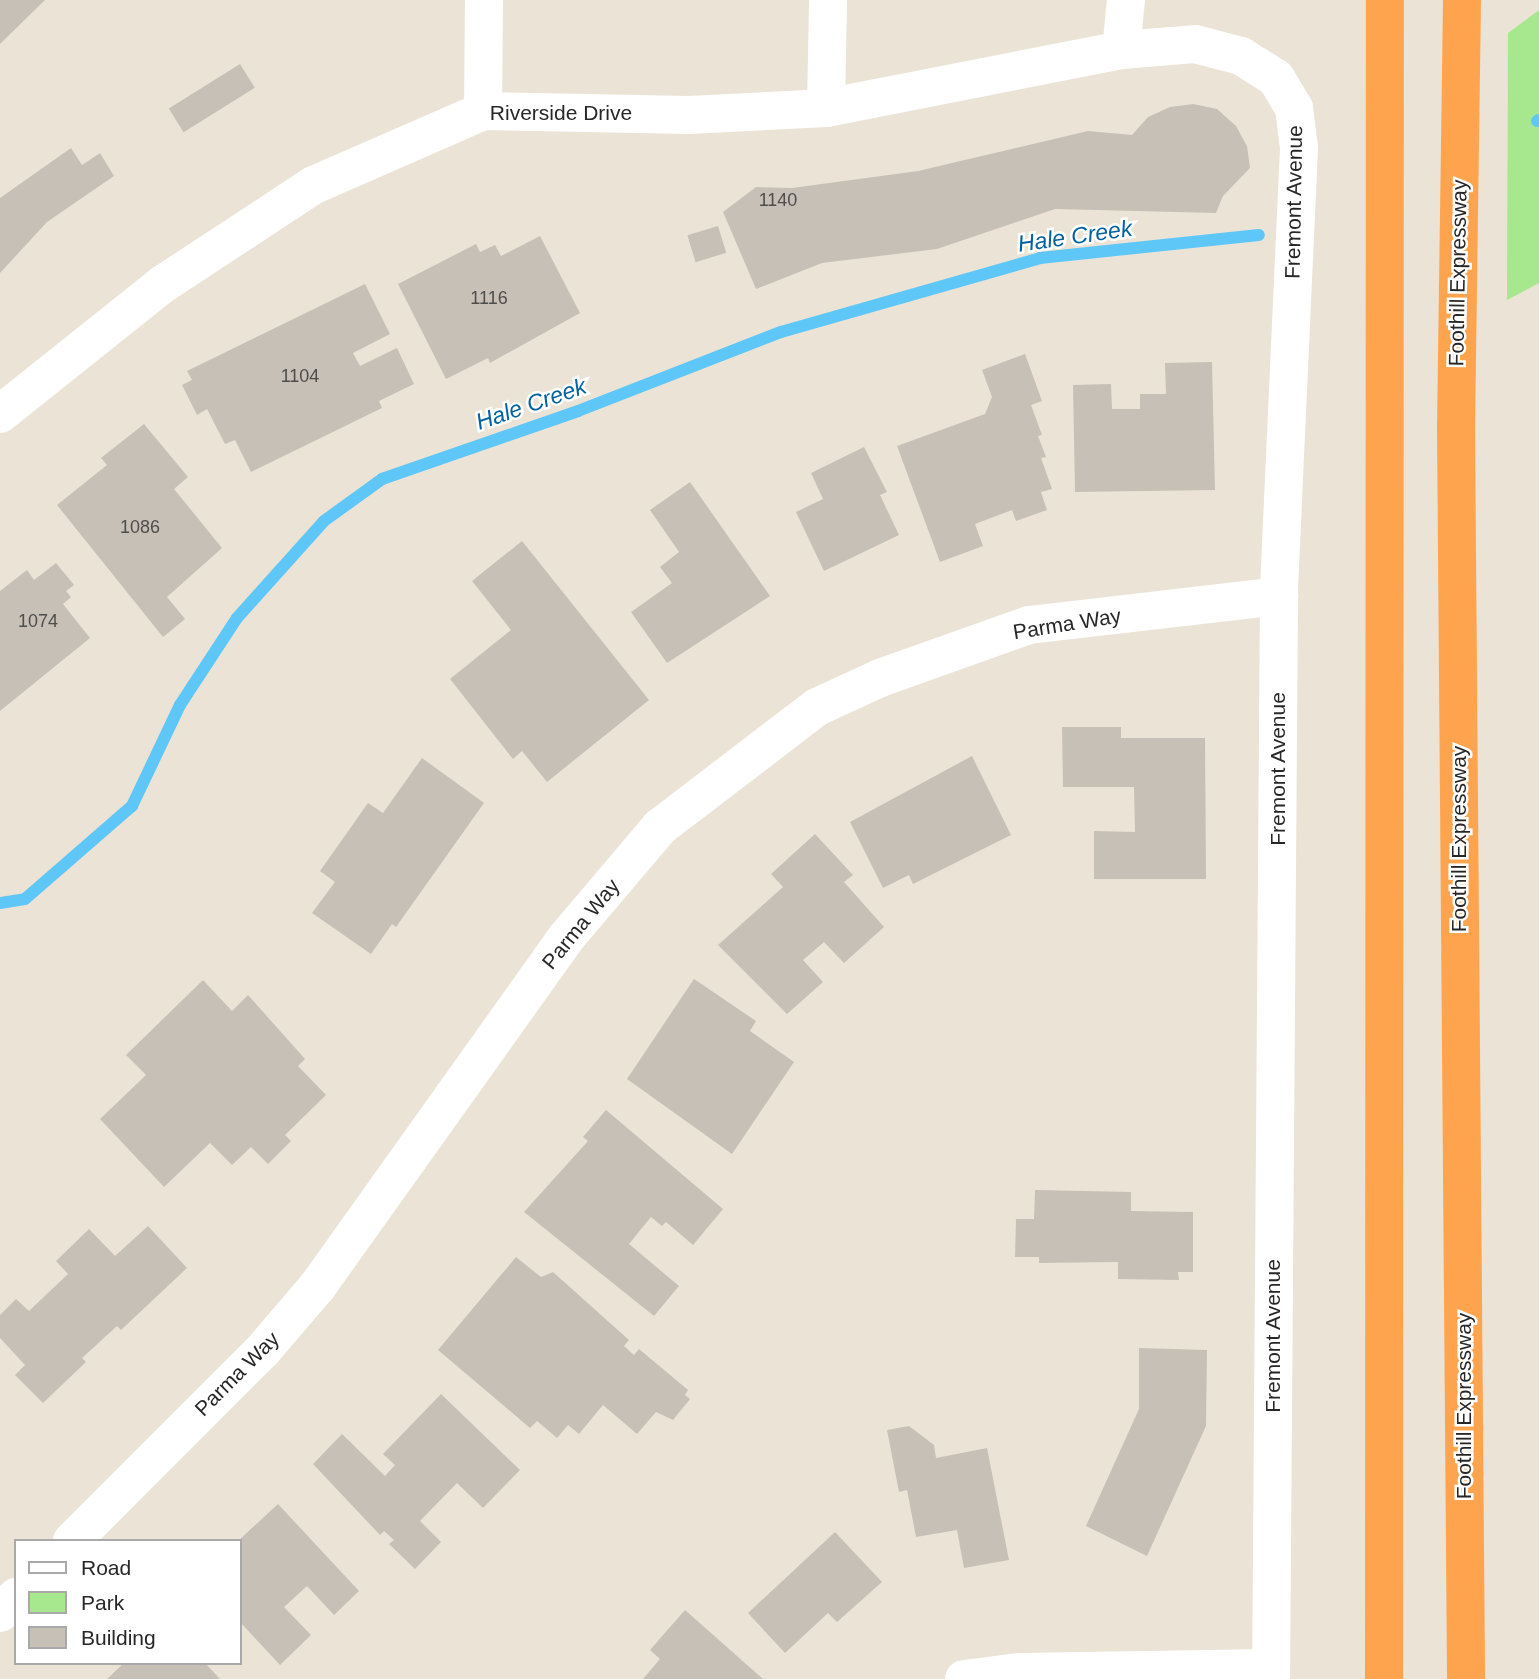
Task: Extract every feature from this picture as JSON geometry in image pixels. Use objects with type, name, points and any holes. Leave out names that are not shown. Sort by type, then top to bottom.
[{"type":"highway","points":[[1384,1679],[1385,0]]},
{"type":"highway","name":"Foothill Expressway","points":[[1462,0],[1456,426],[1466,1679]]},
{"type":"street","points":[[483,111],[484,0]]},
{"type":"street","points":[[826,108],[828,0]]},
{"type":"street","points":[[1121,50],[1126,0]]},
{"type":"street","name":"Fremont Avenue","points":[[1121,50],[1195,44],[1241,56],[1276,78],[1294,108],[1299,148],[1279,596],[1271,1673]]},
{"type":"street","name":"Riverside Drive","points":[[0,414],[163,284],[314,185],[483,111],[689,115],[826,108],[1121,50]]},
{"type":"street","name":"Parma Way","points":[[74,1539],[264,1350],[317,1287],[565,939],[660,827],[817,706],[880,678],[1029,625],[1279,596]]},
{"type":"street","points":[[0,1613],[14,1599]]},
{"type":"street","points":[[964,1679],[1019,1672],[1271,1673]]},
{"type":"green space","points":[[1539,10],[1539,283],[1507,300],[1508,33]]},
{"type":"building","points":[[0,0],[45,0],[0,44]]},
{"type":"building","points":[[240,64],[255,88],[184,132],[169,109]]},
{"type":"building","points":[[1193,104],[1217,109],[1236,126],[1247,146],[1250,168],[1223,196],[1216,213],[1055,209],[937,249],[822,263],[756,289],[723,212],[756,187],[792,188],[918,171],[1088,131],[1132,135],[1148,117],[1170,107]]},
{"type":"building","points":[[71,148],[82,165],[100,153],[114,176],[47,222],[0,273],[0,198]]},
{"type":"building","points":[[718,226],[726,253],[696,262],[687,235]]},
{"type":"building","points":[[540,236],[580,313],[490,363],[488,358],[446,379],[398,284],[476,244],[480,252],[495,245],[501,256]]},
{"type":"building","points":[[365,284],[390,334],[353,353],[360,366],[397,348],[414,384],[379,401],[382,408],[251,472],[235,440],[225,444],[207,409],[197,415],[182,385],[192,380],[187,371]]},
{"type":"building","points":[[1025,354],[1042,401],[1031,405],[1042,435],[1038,436],[1046,457],[1041,458],[1052,489],[1041,492],[1047,510],[1016,521],[1012,510],[975,524],[983,546],[940,562],[897,446],[985,414],[992,397],[982,370]]},
{"type":"building","points":[[1212,362],[1215,490],[1075,492],[1073,385],[1111,384],[1112,409],[1140,409],[1140,394],[1166,394],[1165,363]]},
{"type":"building","points":[[144,424],[188,477],[174,489],[222,548],[167,597],[185,619],[163,637],[57,505],[107,465],[101,458]]},
{"type":"building","points":[[864,447],[887,492],[880,495],[899,535],[824,571],[796,512],[823,499],[811,473]]},
{"type":"building","points":[[690,482],[770,596],[667,663],[631,612],[672,583],[660,567],[679,552],[650,510]]},
{"type":"building","points":[[522,541],[649,700],[547,782],[522,751],[513,759],[450,679],[511,630],[472,581]]},
{"type":"building","points":[[56,563],[74,585],[66,591],[71,597],[63,604],[90,638],[0,711],[0,591],[27,570],[34,580]]},
{"type":"building","points":[[1062,727],[1121,727],[1121,738],[1205,738],[1206,879],[1094,879],[1094,831],[1135,832],[1134,787],[1063,787]]},
{"type":"building","points":[[972,756],[1011,835],[913,884],[909,875],[883,888],[850,822]]},
{"type":"building","points":[[422,758],[484,803],[396,927],[392,924],[371,954],[312,913],[335,882],[320,871],[368,803],[383,813]]},
{"type":"building","points":[[815,834],[853,875],[844,882],[884,927],[844,963],[824,942],[803,960],[823,982],[787,1014],[718,945],[783,887],[771,874]]},
{"type":"building","points":[[694,979],[756,1021],[750,1031],[794,1062],[732,1154],[627,1079]]},
{"type":"building","points":[[203,980],[232,1011],[248,995],[305,1059],[298,1066],[326,1095],[285,1135],[291,1141],[268,1164],[251,1147],[232,1165],[210,1143],[164,1187],[100,1119],[146,1075],[126,1055]]},
{"type":"building","points":[[606,1110],[723,1209],[693,1245],[666,1222],[662,1226],[651,1217],[629,1244],[679,1286],[654,1316],[524,1212],[588,1141],[583,1137]]},
{"type":"building","points":[[1035,1190],[1131,1192],[1131,1211],[1193,1212],[1193,1272],[1178,1272],[1179,1280],[1118,1279],[1118,1262],[1039,1263],[1039,1257],[1015,1257],[1016,1219],[1034,1219]]},
{"type":"building","points":[[148,1226],[187,1268],[121,1330],[117,1326],[82,1358],[86,1362],[43,1403],[15,1375],[25,1365],[0,1338],[0,1315],[16,1299],[29,1311],[68,1274],[56,1261],[89,1229],[115,1256]]},
{"type":"building","points":[[516,1257],[541,1277],[553,1272],[629,1340],[624,1346],[634,1355],[639,1349],[688,1390],[685,1395],[690,1399],[673,1420],[656,1412],[637,1434],[603,1405],[579,1434],[568,1425],[557,1438],[537,1421],[530,1428],[438,1350]]},
{"type":"building","points":[[1139,1348],[1207,1350],[1206,1426],[1147,1556],[1086,1526],[1139,1409]]},
{"type":"building","points":[[441,1394],[520,1470],[483,1508],[457,1483],[420,1521],[441,1542],[415,1569],[389,1544],[394,1540],[384,1531],[380,1535],[313,1464],[342,1434],[385,1476],[395,1465],[383,1454]]},
{"type":"building","points":[[909,1426],[934,1445],[936,1458],[987,1448],[1009,1560],[964,1568],[957,1530],[916,1537],[907,1490],[899,1492],[887,1430]]},
{"type":"building","points":[[278,1504],[359,1591],[334,1615],[307,1586],[284,1607],[311,1635],[280,1665],[242,1624],[240,1539]]},
{"type":"building","points":[[835,1532],[882,1582],[837,1622],[828,1613],[785,1653],[748,1613]]},
{"type":"building","points":[[685,1610],[763,1679],[643,1679],[660,1659],[650,1650]]},
{"type":"building","points":[[122,1665],[207,1665],[220,1679],[107,1679]]},
{"type":"waterway","name":"Hale Creek","points":[[0,903],[25,899],[132,806],[180,705],[237,618],[324,521],[382,479],[578,411],[781,332],[1040,258],[1259,235]]}]
